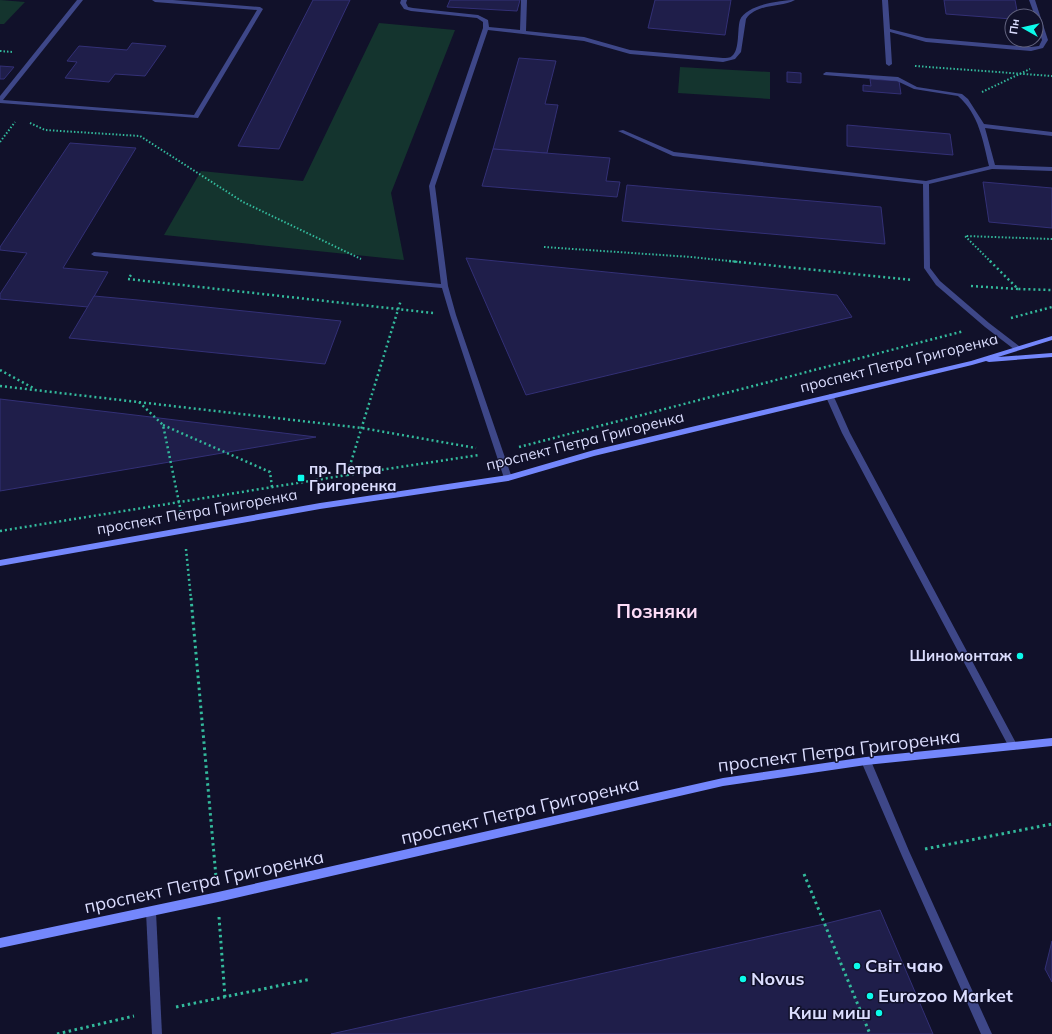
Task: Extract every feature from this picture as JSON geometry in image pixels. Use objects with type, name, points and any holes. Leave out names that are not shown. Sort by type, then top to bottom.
[{"type":"main road","name":"проспект Петра Григоренка","points":[[0,563],[320,506],[508,478],[594,453],[976,361],[1052,338]]},
{"type":"main road","points":[[976,361],[1052,355]]},
{"type":"main road","name":"проспект Петра Григоренка","points":[[0,943],[151,912],[724,782],[866,762],[1052,742]]},
{"type":"lane","points":[[0,101],[80,0]]},
{"type":"lane","points":[[0,101],[196,117],[260,9],[155,0]]},
{"type":"lane","points":[[404,0],[403,3],[406,8],[412,10],[478,17],[486,21],[486,28],[432,186],[445,286],[453,315],[508,478]]},
{"type":"lane","points":[[523,31],[524,0]]},
{"type":"lane","points":[[486,28],[584,39],[630,52],[723,60],[733,58],[738,52],[745,14],[751,10],[792,0]]},
{"type":"lane","points":[[885,0],[889,64]]},
{"type":"lane","points":[[887,30],[926,40],[1031,49],[1041,47],[1045,40],[1032,0]]},
{"type":"lane","points":[[826,74],[898,79],[916,88],[960,95],[966,100],[982,126],[992,167]]},
{"type":"lane","points":[[982,126],[1052,134]]},
{"type":"lane","points":[[620,131],[672,154],[926,184],[992,167],[1052,169]]},
{"type":"lane","points":[[926,184],[928,268],[938,283],[987,325],[1017,348]]},
{"type":"lane","points":[[94,254],[408,284],[445,286]]},
{"type":"lane","points":[[830,397],[846,433],[1013,746]]},
{"type":"lane","points":[[866,762],[905,853],[987,1034]]},
{"type":"lane","points":[[151,912],[156,1034]]},
{"type":"path","points":[[889,64],[1052,76]]},
{"type":"path","points":[[966,100],[1033,67]]},
{"type":"path","points":[[0,142],[18,118]]},
{"type":"path","points":[[25,121],[45,130],[140,136],[243,202],[366,262]]},
{"type":"path","points":[[1018,289],[965,236],[1052,239]]},
{"type":"path","points":[[544,247],[692,257],[938,283],[1052,290]]},
{"type":"path","points":[[141,258],[128,279],[453,315]]},
{"type":"path","points":[[347,475],[398,310],[408,284]]},
{"type":"path","points":[[0,531],[500,452],[1052,307]]},
{"type":"path","points":[[0,370],[37,391]]},
{"type":"path","points":[[0,386],[362,428],[500,452]]},
{"type":"path","points":[[139,402],[162,425],[270,472],[272,487]]},
{"type":"path","points":[[162,425],[180,503],[184,530],[218,897],[225,997]]},
{"type":"path","points":[[905,853],[1052,824]]},
{"type":"path","points":[[804,874],[870,1034]]},
{"type":"path","points":[[57,1034],[311,979]]},
{"type":"green space","points":[[0,0],[25,2],[4,24],[0,24]]},
{"type":"green space","points":[[379,23],[455,30],[391,193],[404,260],[164,235],[201,171],[303,181]]},
{"type":"green space","points":[[680,67],[770,72],[770,99],[678,93]]},
{"type":"building","points":[[313,0],[350,0],[279,149],[238,146]]},
{"type":"building","points":[[450,0],[520,0],[517,11],[447,7]]},
{"type":"building","points":[[655,0],[731,0],[725,35],[648,28]]},
{"type":"building","points":[[944,0],[1015,0],[1016,8],[1004,8],[1004,18],[946,14]]},
{"type":"building","points":[[132,43],[166,46],[145,76],[115,74],[109,82],[65,78],[77,62],[67,61],[79,46],[127,50]]},
{"type":"building","points":[[519,58],[556,61],[545,104],[558,105],[547,153],[493,149]]},
{"type":"building","points":[[0,66],[14,67],[4,79],[0,79]]},
{"type":"building","points":[[787,72],[801,73],[801,83],[787,82]]},
{"type":"building","points":[[870,79],[899,81],[901,94],[863,91],[863,85],[871,86]]},
{"type":"building","points":[[847,125],[950,134],[953,155],[847,146]]},
{"type":"building","points":[[70,143],[136,148],[63,268],[108,272],[88,307],[0,299],[0,294],[27,253],[0,250],[0,247]]},
{"type":"building","points":[[493,149],[610,158],[606,181],[620,182],[617,197],[482,186]]},
{"type":"building","points":[[983,182],[1052,188],[1052,228],[989,222]]},
{"type":"building","points":[[627,185],[881,207],[885,244],[622,221]]},
{"type":"building","points":[[466,258],[837,295],[852,317],[526,395]]},
{"type":"building","points":[[94,296],[341,321],[325,364],[69,338]]},
{"type":"building","points":[[0,399],[126,414],[316,437],[0,491]]},
{"type":"building","name":"Novus","points":[[880,910],[933,1034],[331,1034],[824,924]]},
{"type":"building","points":[[1052,941],[1052,982],[1045,969]]},
{"type":"place","name":"пр. Петра Григоренка","points":[[301,478]]},
{"type":"place","name":"Шиномонтаж","points":[[1020,656]]},
{"type":"place","name":"Світ чаю","points":[[857,966]]},
{"type":"place","name":"Novus","points":[[743,979]]},
{"type":"place","name":"Eurozoo Market","points":[[870,996]]},
{"type":"place","name":"Киш миш","points":[[879,1013]]},
{"type":"district","name":"Позняки","points":[[657,611]]}]
